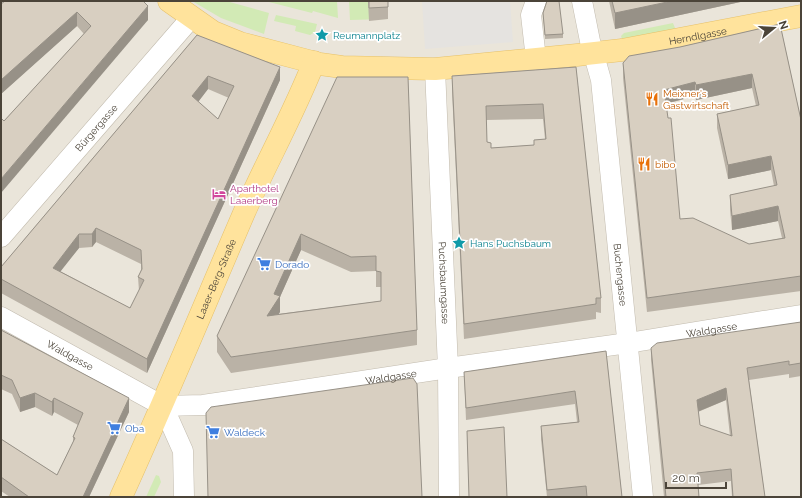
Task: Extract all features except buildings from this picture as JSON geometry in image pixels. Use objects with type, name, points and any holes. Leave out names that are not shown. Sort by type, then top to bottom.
[{"type":"main road","points":[[169,1],[191,18],[213,32],[240,43],[314,62],[342,67],[435,69],[593,53]]},
{"type":"main road","name":"Herndlgasse","points":[[593,53],[622,50],[801,16]]},
{"type":"main road","name":"Laaer-Berg-Straße","points":[[121,497],[163,406],[182,357],[242,219],[314,62]]},
{"type":"street","points":[[536,1],[531,15],[536,59]]},
{"type":"street","points":[[582,1],[593,53]]},
{"type":"street","name":"Bürgergasse","points":[[1,237],[191,18]]},
{"type":"street","name":"Buchengasse","points":[[593,53],[601,80],[643,497]]},
{"type":"street","name":"Puchsbaumgasse","points":[[435,69],[448,368],[449,497]]},
{"type":"street","name":"Waldgasse","points":[[1,317],[163,406],[203,405],[448,368],[628,343],[801,315]]},
{"type":"street","points":[[163,406],[183,451],[184,497]]},
{"type":"shaded area","points":[[1,1],[801,1],[801,497],[1,497]]},
{"type":"shaded area","points":[[422,1],[510,1],[513,42],[425,49]]},
{"type":"green space","points":[[192,1],[226,1],[269,13],[264,34],[221,18]]},
{"type":"green space","points":[[265,1],[337,1],[338,18],[313,11],[312,13]]},
{"type":"green space","points":[[349,1],[387,1],[388,19],[350,20]]},
{"type":"green space","points":[[276,15],[317,24],[315,32],[310,35],[295,31],[296,26],[274,21]]},
{"type":"green space","points":[[673,23],[675,28],[672,31],[623,42],[621,36],[624,33]]},
{"type":"green space","points":[[156,475],[159,476],[161,482],[154,497],[146,497]]},
{"type":"place","name":"Reumannplatz","points":[[322,35]]},
{"type":"place","name":"Meixner's Gastwirtschaft","points":[[652,99]]},
{"type":"place","name":"bibo","points":[[644,164]]},
{"type":"place","name":"Aparthotel Laaerberg","points":[[219,194]]},
{"type":"place","name":"Hans Puchsbaum","points":[[459,243]]},
{"type":"place","name":"Dorado","points":[[264,264]]},
{"type":"place","name":"Oba","points":[[114,428]]},
{"type":"place","name":"Waldeck","points":[[213,432]]}]
